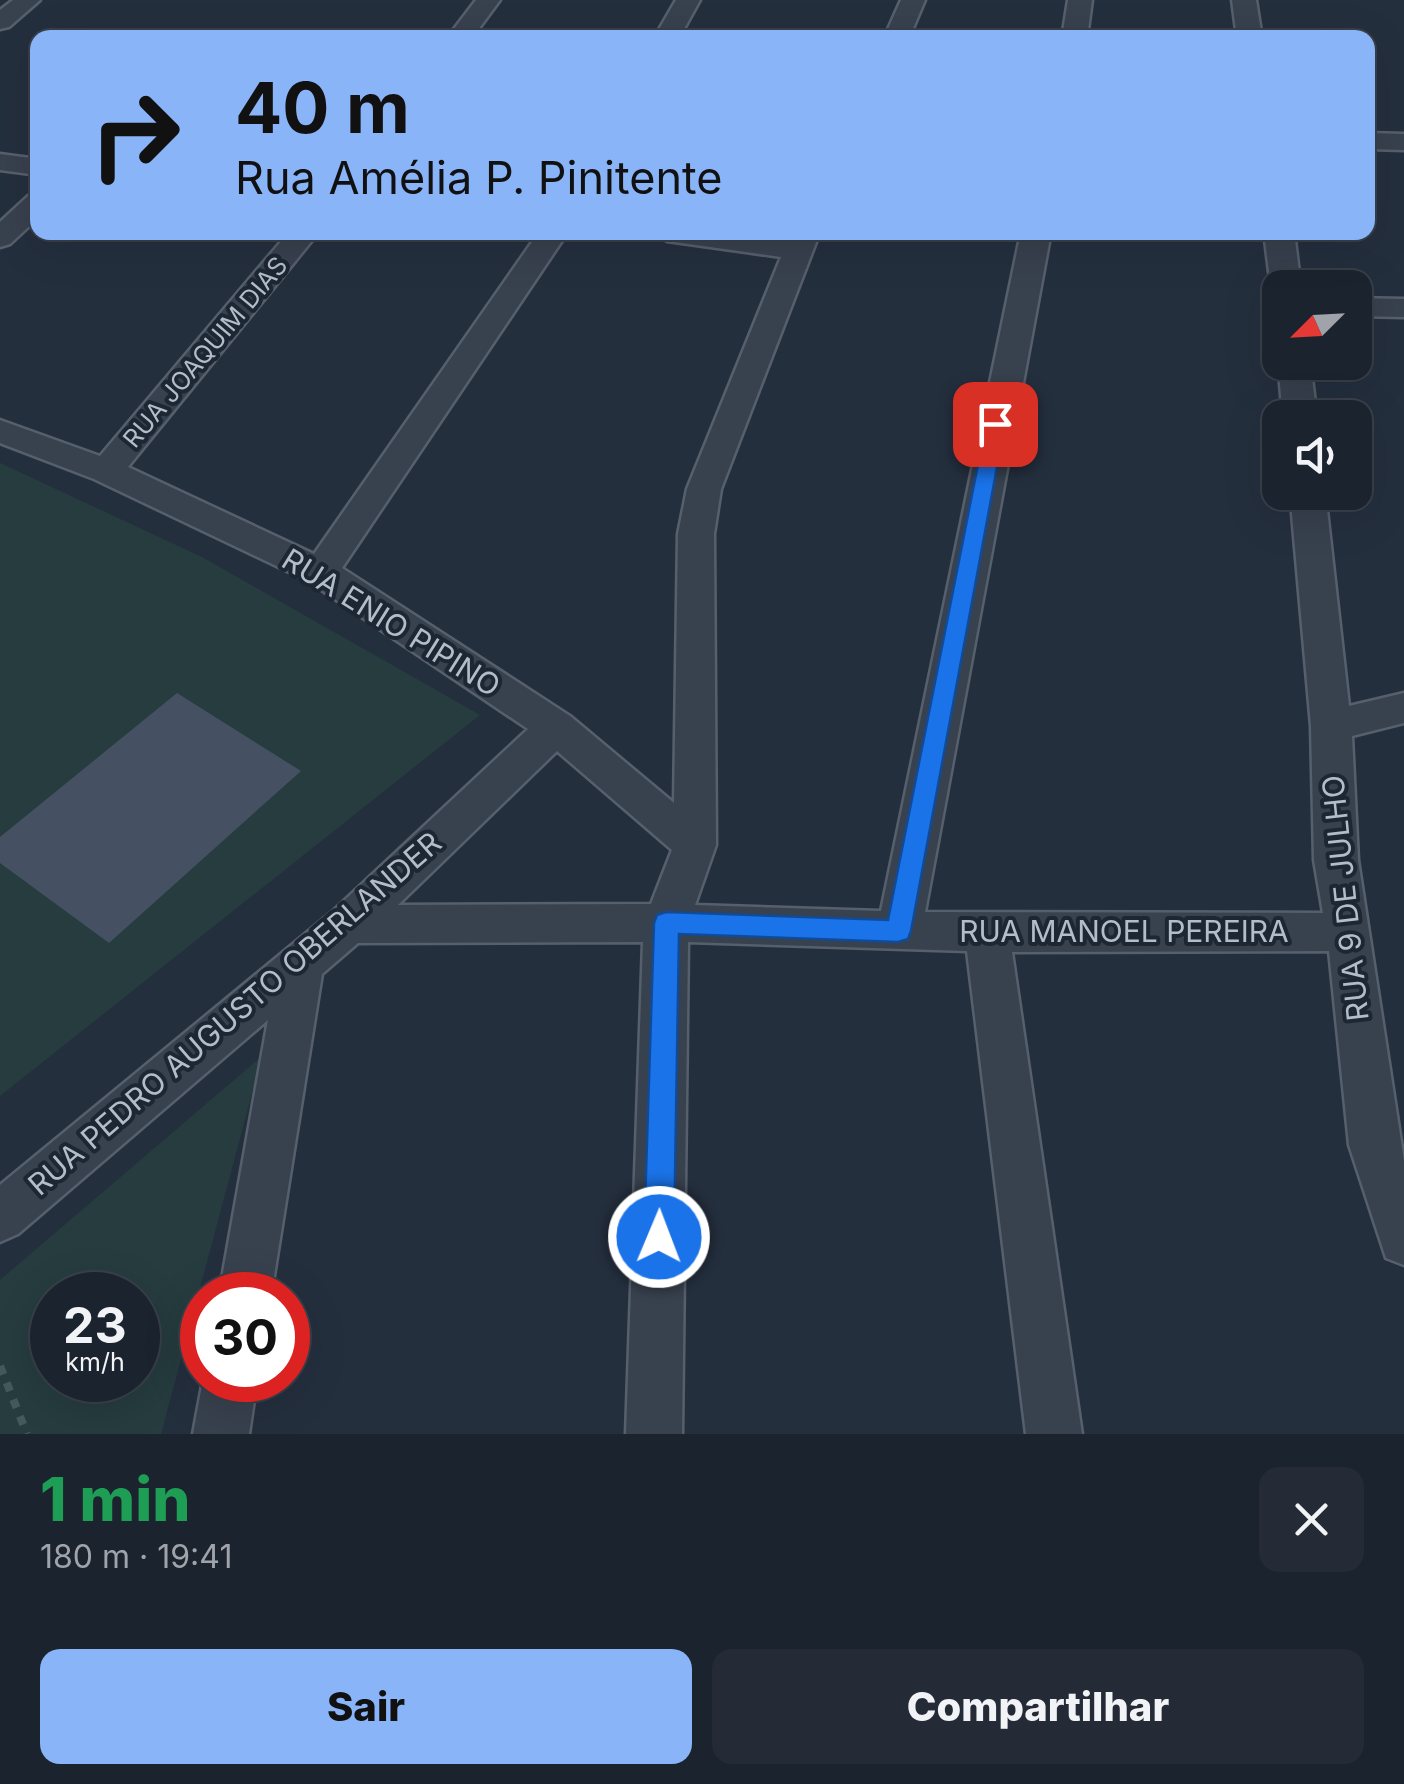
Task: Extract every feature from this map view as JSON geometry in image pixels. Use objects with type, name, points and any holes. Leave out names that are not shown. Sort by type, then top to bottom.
[{"type":"street","points":[[0,22],[28,0]]},
{"type":"street","points":[[465,30],[488,0]]},
{"type":"street","points":[[671,30],[688,0]]},
{"type":"street","points":[[900,30],[913,0]]},
{"type":"street","points":[[1075,30],[1080,0]]},
{"type":"street","points":[[1244,0],[1249,30]]},
{"type":"street","points":[[1375,142],[1404,142]]},
{"type":"street","points":[[0,162],[30,166]]},
{"type":"street","points":[[0,238],[30,210]]},
{"type":"street","name":"RUA JOAQUIM DIAS","points":[[106,471],[298,240]]},
{"type":"street","points":[[321,572],[549,240]]},
{"type":"street","points":[[898,931],[1034,240]]},
{"type":"street","points":[[1279,240],[1283,270]]},
{"type":"street","points":[[654,1434],[666,923],[695,845],[694,651],[699,519],[704,489],[802,241]]},
{"type":"street","points":[[1372,307],[1404,308]]},
{"type":"street","name":"RUA ENIO PIPINO","points":[[0,431],[106,471],[321,572],[556,727],[695,845]]},
{"type":"street","name":"RUA 9 DE JULHO","points":[[1309,510],[1331,726],[1336,860],[1349,932],[1374,1146],[1404,1240]]},
{"type":"street","points":[[1331,726],[1404,708]]},
{"type":"street","name":"RUA PEDRO AUGUSTO OBERLANDER","points":[[0,1217],[348,924],[556,727]]},
{"type":"street","name":"RUA MANOEL PEREIRA","points":[[348,924],[666,923],[987,934],[1349,932]]},
{"type":"street","points":[[987,934],[1054,1434]]},
{"type":"street","points":[[248,1272],[301,964]]},
{"type":"street","points":[[221,1434],[226,1402]]},
{"type":"path","points":[[0,1366],[27,1434]]},
{"type":"green space","points":[[0,463],[202,557],[480,715],[0,1096]]},
{"type":"green space","points":[[262,1056],[204,1272],[180,1272],[180,1363],[161,1434],[0,1434],[0,1280]]},
{"type":"building","points":[[177,693],[301,771],[109,943],[0,863],[0,837]]},
{"type":"route","points":[[659,1237],[666,923],[898,931],[995,424]]}]
